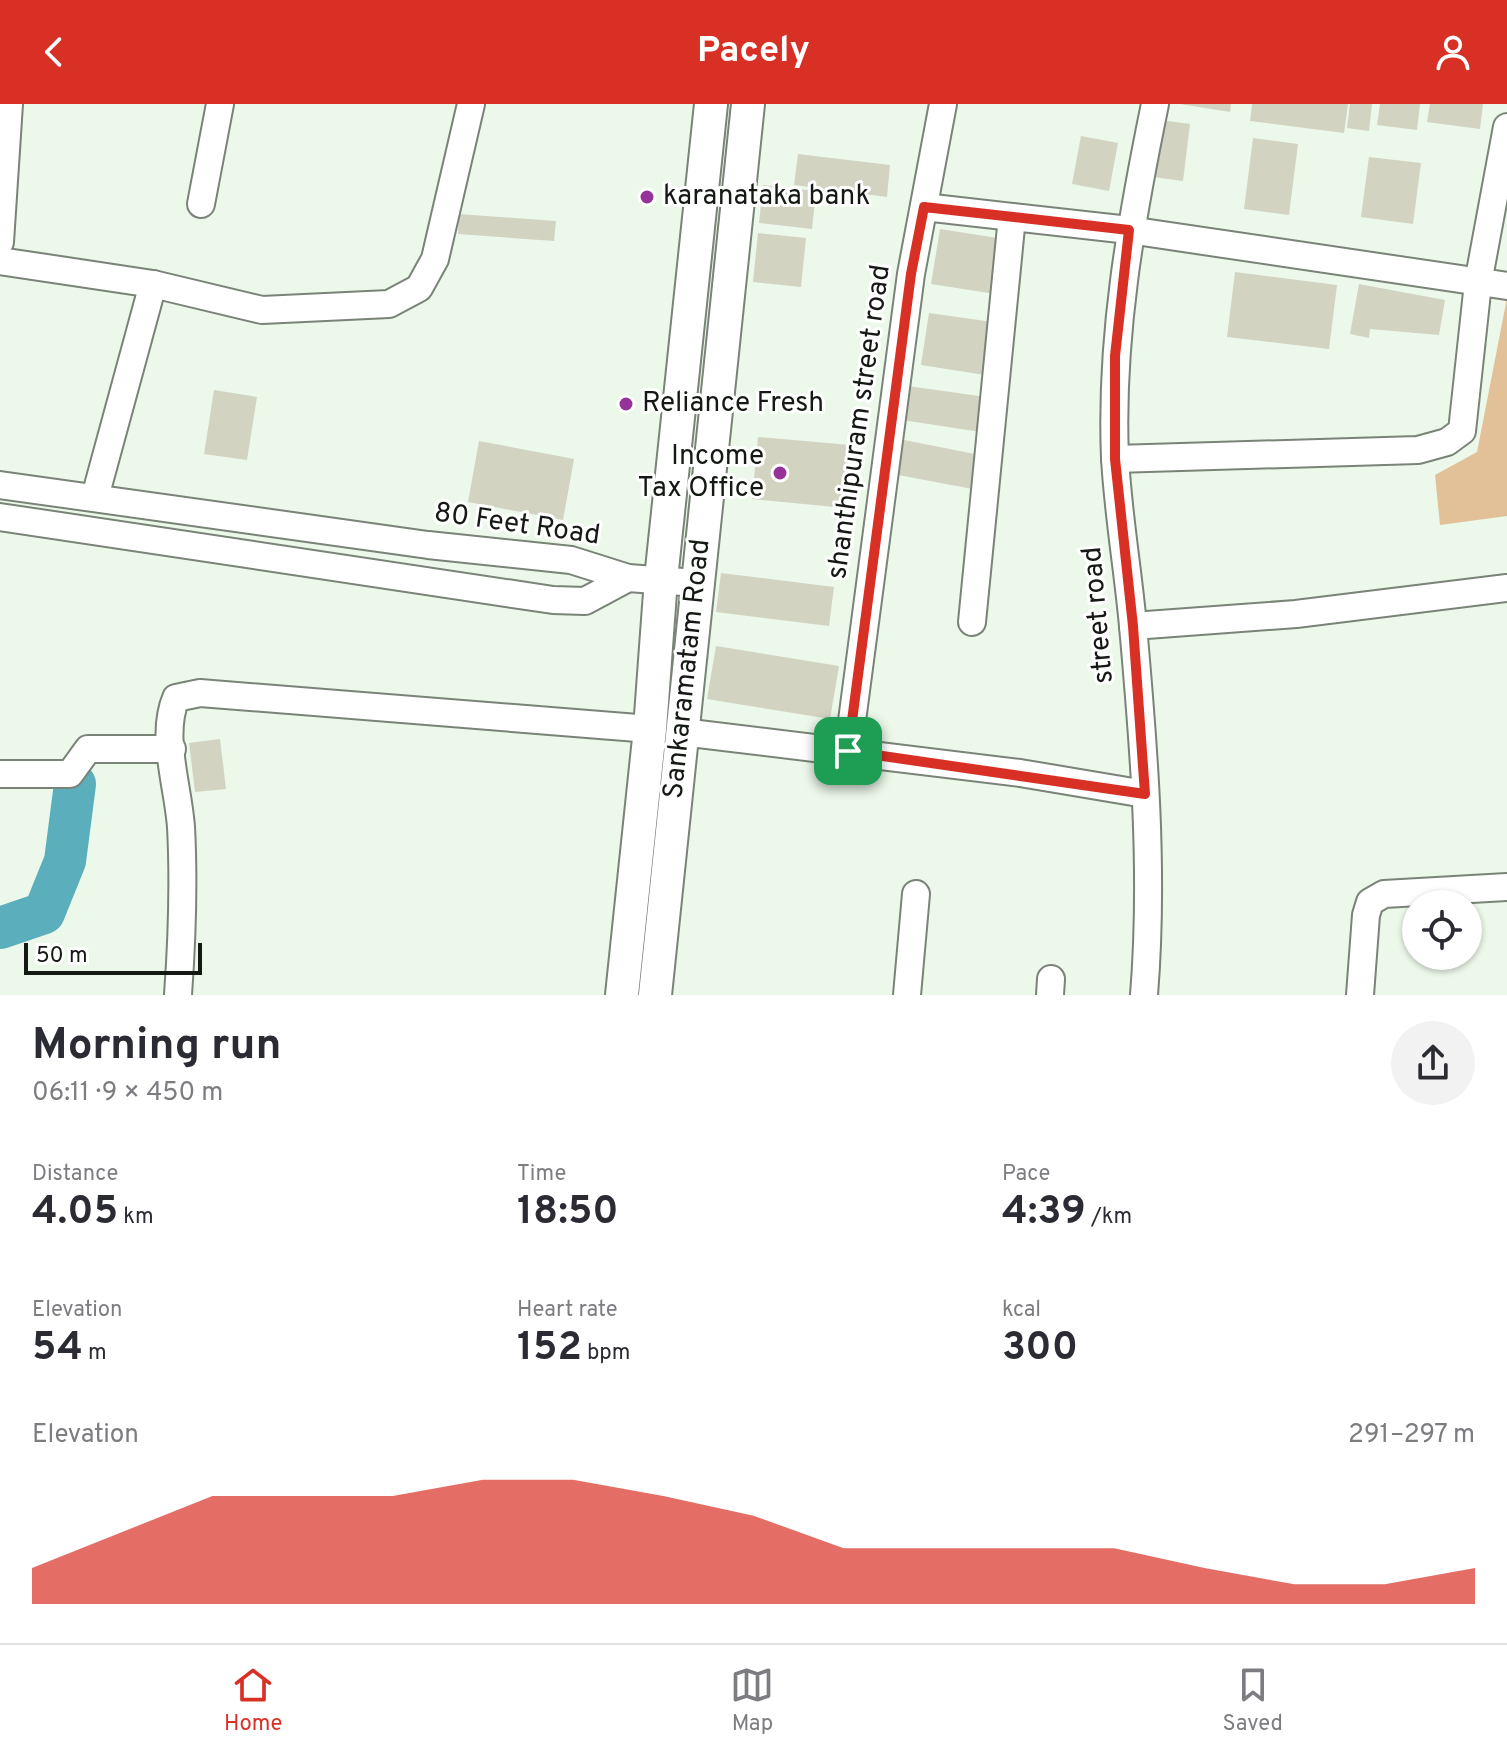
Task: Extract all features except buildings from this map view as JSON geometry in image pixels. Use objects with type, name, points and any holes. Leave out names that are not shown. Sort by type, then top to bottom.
[{"type":"main road","name":"Sankaramatam Road","points":[[655,995],[666,731],[661,579],[711,104]]},
{"type":"main road","name":"Sankaramatam Road","points":[[622,995],[666,731],[697,583],[748,104]]},
{"type":"street","points":[[0,242],[9,104]]},
{"type":"street","points":[[201,204],[220,104]]},
{"type":"street","points":[[0,261],[153,284],[262,310],[389,304],[419,288],[435,259],[471,104]]},
{"type":"street","name":"shanthipuram street road","points":[[848,751],[911,274],[943,104]]},
{"type":"street","name":"street road","points":[[1144,995],[1150,896],[1133,626],[1115,459],[1115,356],[1129,230],[1155,104]]},
{"type":"street","points":[[1115,459],[1418,450],[1447,442],[1462,431],[1478,283],[1507,127]]},
{"type":"street","points":[[924,207],[1129,230],[1507,286]]},
{"type":"street","points":[[972,622],[1012,217]]},
{"type":"street","points":[[95,497],[153,284]]},
{"type":"street","name":"80 Feet Road","points":[[0,485],[428,545],[571,560],[628,578]]},
{"type":"street","name":"80 Feet Road","points":[[0,517],[553,600],[585,601],[628,578]]},
{"type":"street","points":[[628,578],[697,583]]},
{"type":"street","points":[[1133,626],[1296,614],[1507,588]]},
{"type":"street","points":[[178,995],[183,886],[181,823],[168,716],[176,698],[200,693],[666,731],[848,751],[1145,794]]},
{"type":"street","points":[[0,774],[70,774],[88,749],[172,749]]},
{"type":"street","points":[[1360,995],[1366,915],[1370,902],[1384,894],[1507,887]]},
{"type":"street","points":[[907,995],[916,894]]},
{"type":"shaded area","points":[[1507,298],[1507,516],[1440,525],[1435,475],[1477,452]]},
{"type":"waterway","points":[[0,928],[44,913],[65,861],[75,784]]},
{"type":"place","name":"karanataka bank","points":[[647,197]]},
{"type":"place","name":"Reliance Fresh","points":[[626,404]]},
{"type":"place","name":"Income Tax Office","points":[[780,473]]},
{"type":"route","points":[[924,207],[1129,230],[1115,356],[1115,459],[1133,626],[1145,794],[1020,773],[848,751],[911,274],[924,207]]}]
